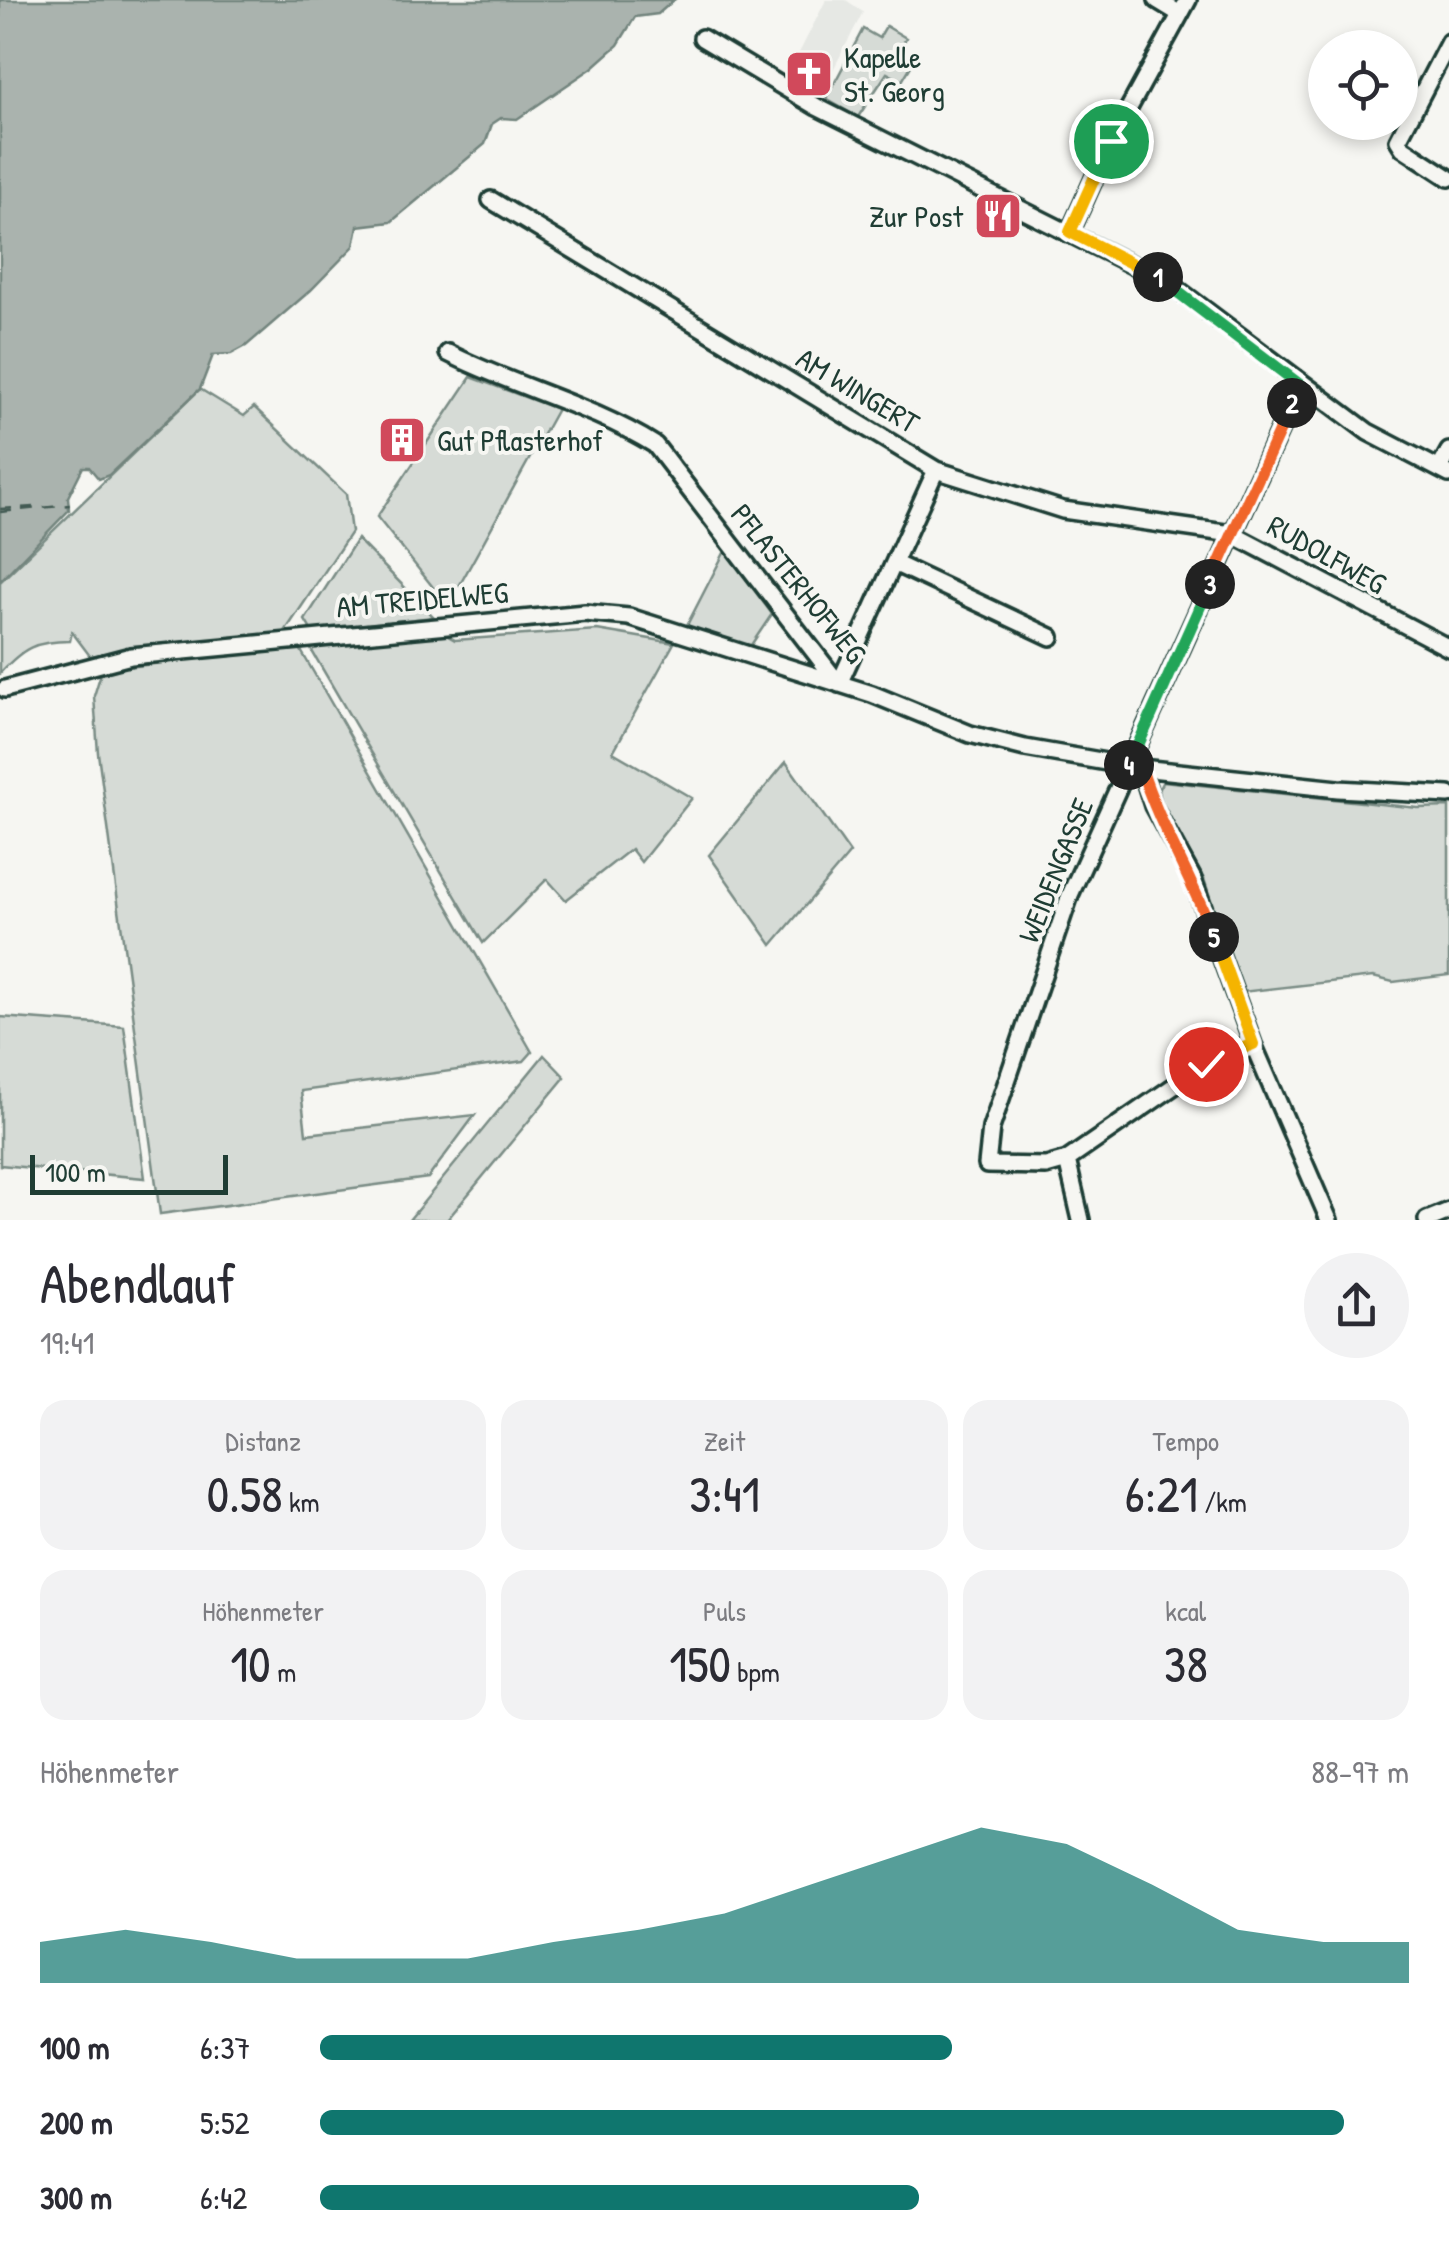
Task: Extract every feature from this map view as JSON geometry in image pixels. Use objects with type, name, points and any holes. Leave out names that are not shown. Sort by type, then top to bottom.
[{"type":"street","points":[[1070,232],[1111,141],[1184,7],[1158,0]]},
{"type":"street","points":[[702,38],[792,94],[1001,202],[1172,284],[1300,385],[1368,432],[1444,471],[1449,450]]},
{"type":"street","points":[[1449,42],[1398,140],[1403,148],[1449,178]]},
{"type":"street","name":"AM WINGERT","points":[[491,200],[936,470],[1063,510],[1232,534]]},
{"type":"street","name":"PFLASTERHOFWEG","points":[[448,352],[494,376],[630,429],[655,445],[839,684],[970,734],[1135,767],[1374,792],[1449,795]]},
{"type":"street","name":"WEIDENGASSE","points":[[1067,1160],[1046,1166],[987,1165],[991,1128],[1070,895],[1135,767],[1232,534],[1300,385]]},
{"type":"street","points":[[839,684],[936,470]]},
{"type":"street","name":"RUDOLFWEG","points":[[1232,534],[1449,648]]},
{"type":"street","points":[[894,562],[1051,638]]},
{"type":"street","name":"AM TREIDELWEG","points":[[5,688],[131,656],[585,614],[629,617],[839,684]]},
{"type":"street","points":[[1135,767],[1192,877],[1253,1044],[1329,1220]]},
{"type":"street","points":[[1081,1220],[1067,1160],[1206,1064],[1253,1044]]},
{"type":"street","points":[[1428,1220],[1449,1211]]},
{"type":"shaded area","points":[[0,0],[674,0],[658,14],[635,17],[618,45],[592,68],[517,119],[501,118],[492,124],[485,144],[391,222],[358,226],[354,246],[311,290],[246,346],[231,354],[213,355],[200,389],[109,475],[99,479],[89,467],[83,467],[68,497],[69,510],[0,581]]},
{"type":"shaded area","points":[[826,0],[846,0],[863,12],[833,70],[799,53]]},
{"type":"shaded area","points":[[886,26],[906,38],[899,51],[914,61],[902,81],[887,73],[858,117],[826,99],[863,29],[879,38]]},
{"type":"shaded area","points":[[471,377],[557,409],[448,606],[377,517]]},
{"type":"shaded area","points":[[200,389],[244,416],[254,407],[346,494],[351,532],[284,633],[90,656],[72,632],[70,641],[30,648],[0,673],[0,582]]},
{"type":"shaded area","points":[[357,539],[434,617],[311,630],[305,620]]},
{"type":"shaded area","points":[[725,551],[772,614],[749,648],[685,629]]},
{"type":"shaded area","points":[[597,630],[674,643],[613,752],[692,798],[641,862],[631,849],[566,900],[547,879],[483,943],[309,646],[441,632],[455,640]]},
{"type":"shaded area","points":[[299,647],[532,1052],[524,1061],[301,1091],[306,1134],[475,1115],[428,1178],[160,1214],[98,753],[94,696],[102,670]]},
{"type":"shaded area","points":[[786,762],[850,853],[772,945],[709,855]]},
{"type":"shaded area","points":[[1163,781],[1418,808],[1449,807],[1449,975],[1393,982],[1373,977],[1242,992],[1204,879],[1161,803],[1157,792]]},
{"type":"shaded area","points":[[0,1017],[124,1026],[145,1178],[0,1165]]},
{"type":"shaded area","points":[[544,1055],[565,1077],[447,1220],[409,1220]]},
{"type":"ferry route","points":[[0,512],[70,505]]},
{"type":"ferry route","points":[[0,509],[33,507]]},
{"type":"place","name":"Kapelle St. Georg","points":[[809,74]]},
{"type":"place","name":"Zur Post","points":[[998,216]]},
{"type":"place","name":"Gut Pflasterhof","points":[[402,440]]},
{"type":"route","points":[[1111,141],[1070,232],[1172,284],[1300,385],[1128,766],[1141,768],[1153,806],[1192,877],[1253,1044],[1206,1064]]}]
